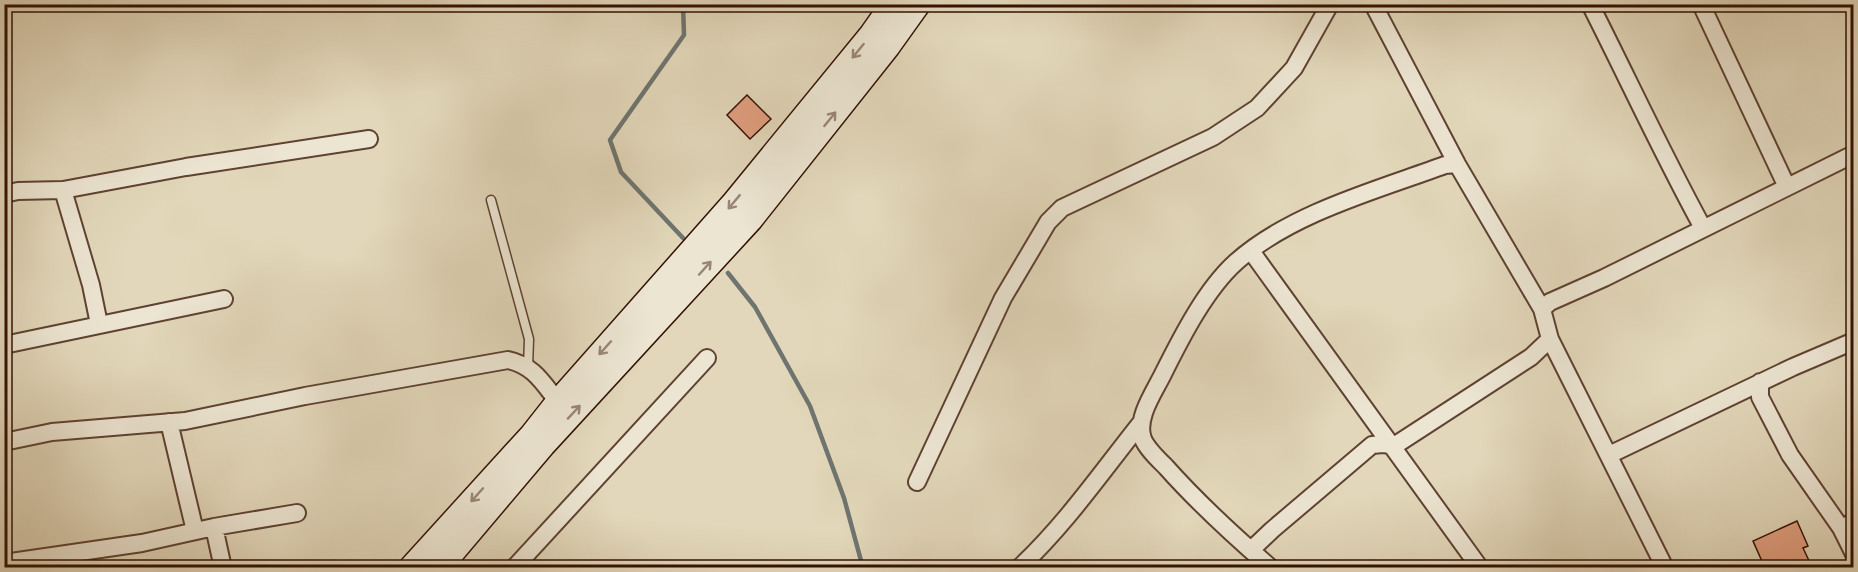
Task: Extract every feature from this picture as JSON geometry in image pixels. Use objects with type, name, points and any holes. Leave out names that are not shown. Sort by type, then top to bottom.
[{"type":"street","points":[[411,567],[532,435],[558,402],[733,204],[872,34],[893,4]]},
{"type":"street","points":[[439,567],[543,445],[750,219],[888,46],[918,4]]},
{"type":"street","points":[[917,482],[1003,298],[1048,222],[1062,208],[1213,137],[1257,108],[1294,68],[1330,4]]},
{"type":"street","points":[[1373,4],[1457,164],[1542,309],[1550,339],[1665,567]]},
{"type":"street","points":[[1590,4],[1640,101],[1664,155],[1703,228]]},
{"type":"street","points":[[1701,4],[1787,187]]},
{"type":"street","points":[[4,194],[18,191],[63,190],[186,167],[369,139]]},
{"type":"street","points":[[1542,309],[1550,302],[1604,278],[1854,154]]},
{"type":"street","points":[[1019,567],[1045,542],[1140,424],[1181,340],[1214,288],[1235,263],[1289,227],[1317,214],[1445,165],[1457,164]]},
{"type":"street","points":[[63,190],[91,285],[99,324]]},
{"type":"street","points":[[1251,251],[1480,567]]},
{"type":"street","points":[[4,345],[224,299]]},
{"type":"street","points":[[1251,550],[1372,445],[1394,446],[1531,357],[1550,339]]},
{"type":"street","points":[[1609,455],[1761,382],[1854,341]]},
{"type":"street","points":[[514,567],[707,358]]},
{"type":"street","points":[[4,442],[52,432],[185,421],[508,360],[528,367],[558,402]]},
{"type":"street","points":[[1761,382],[1760,397],[1790,455],[1847,525],[1854,554]]},
{"type":"street","points":[[169,422],[195,531]]},
{"type":"street","points":[[1140,424],[1143,441],[1153,454],[1189,493],[1271,567]]},
{"type":"street","points":[[4,563],[142,543],[214,527],[297,513]]},
{"type":"street","points":[[214,527],[224,567]]},
{"type":"lane","points":[[491,200],[528,339],[528,367]]},
{"type":"building","points":[[747,95],[771,119],[750,139],[727,115]]},
{"type":"building","points":[[1797,521],[1808,546],[1803,548],[1812,567],[1765,568],[1753,541]]},
{"type":"waterway","points":[[683,4],[684,35],[610,140],[621,172],[683,238]]},
{"type":"waterway","points":[[728,273],[755,307],[810,406],[844,498],[863,568]]}]
